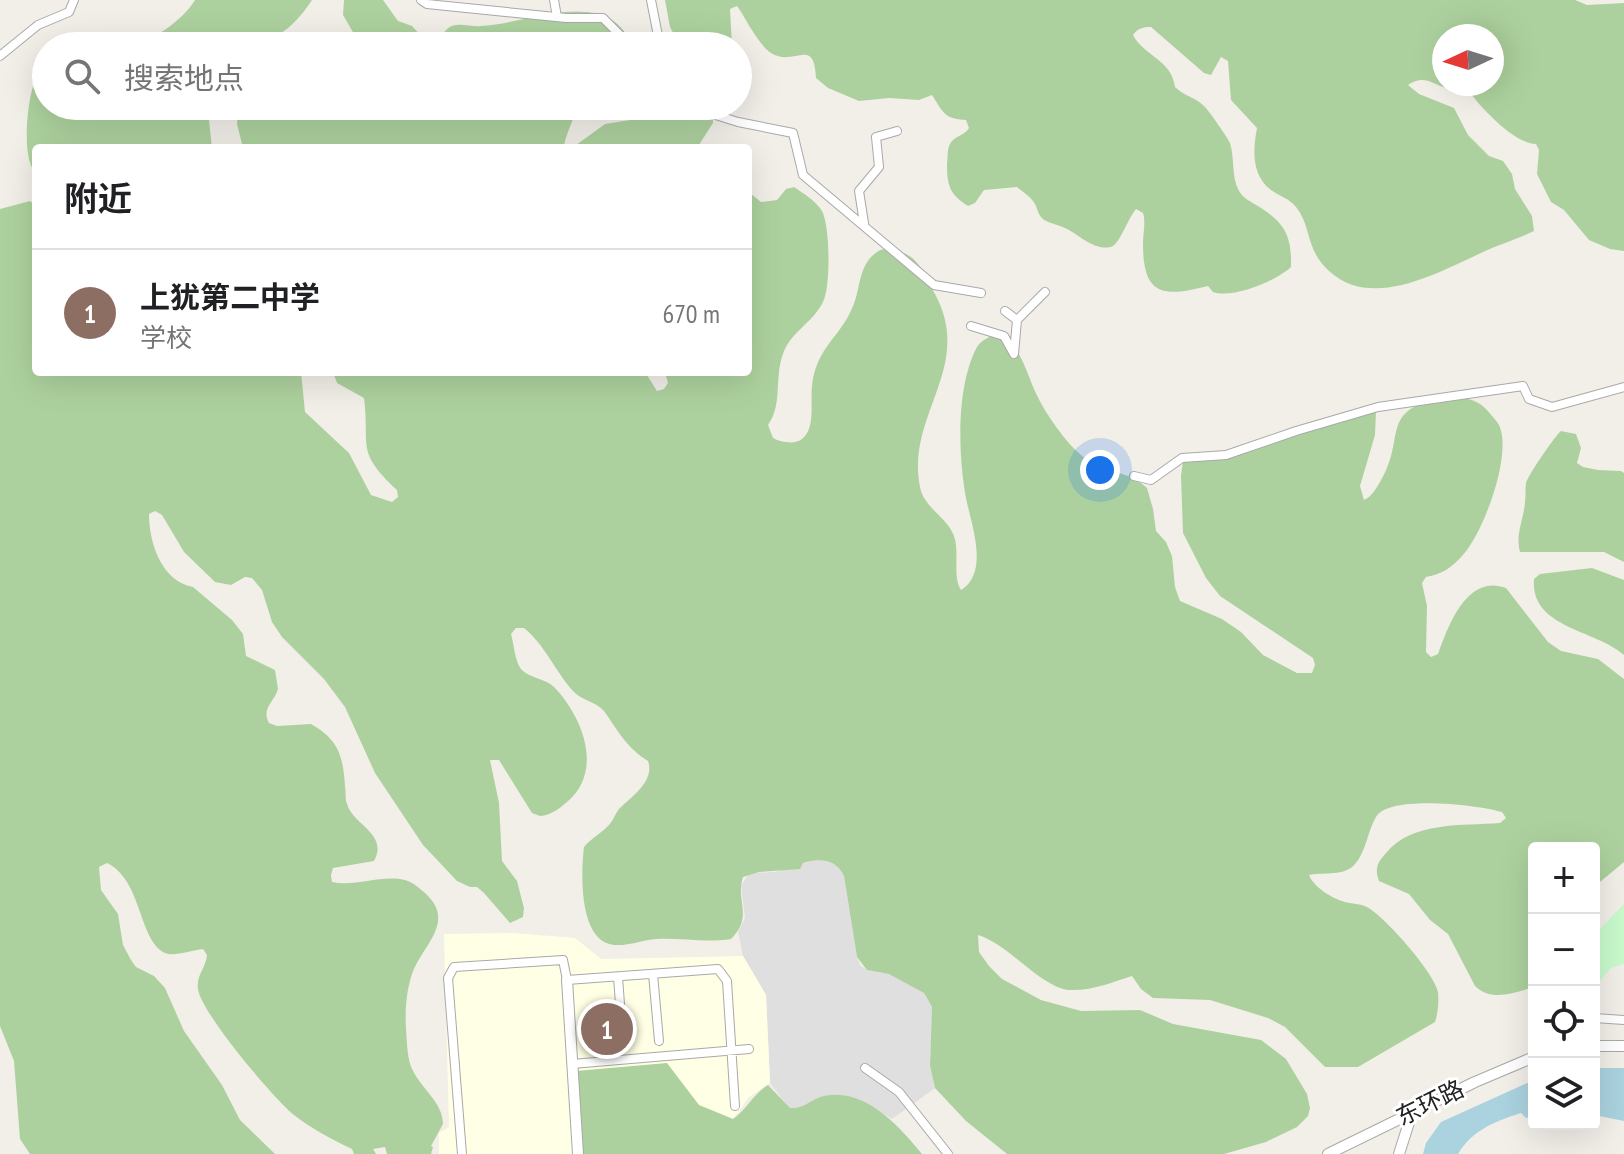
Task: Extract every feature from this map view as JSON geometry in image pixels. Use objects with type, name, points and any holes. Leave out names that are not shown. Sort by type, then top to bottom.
[{"type":"street","points":[[0,56],[38,25],[69,12],[74,0]]},
{"type":"street","points":[[421,0],[427,4],[557,17],[603,18],[617,32]]},
{"type":"street","points":[[554,0],[557,17]]},
{"type":"street","points":[[651,0],[657,32]]},
{"type":"street","points":[[732,120],[793,133],[803,175],[934,285],[981,293]]},
{"type":"street","points":[[864,224],[859,191],[879,167],[876,137],[897,131]]},
{"type":"street","points":[[971,326],[1004,336],[1014,354],[1017,320],[1045,292]]},
{"type":"street","points":[[1005,311],[1017,320]]},
{"type":"street","points":[[1134,476],[1151,480],[1182,458],[1226,455],[1378,407],[1523,386],[1529,399],[1552,407],[1624,387]]},
{"type":"street","points":[[462,1154],[448,978],[450,971],[454,967],[563,960],[567,980],[578,1154]]},
{"type":"street","points":[[567,980],[718,969],[727,981],[735,1106]]},
{"type":"street","points":[[653,974],[659,1041]]},
{"type":"street","points":[[618,977],[623,1045]]},
{"type":"street","points":[[1600,1018],[1624,1020]]},
{"type":"street","points":[[1600,1046],[1624,1046]]},
{"type":"street","points":[[572,1064],[749,1049]]},
{"type":"street","name":"东环路","points":[[1328,1154],[1475,1082],[1532,1058]]},
{"type":"street","points":[[865,1068],[899,1092],[948,1154]]},
{"type":"street","points":[[1399,1154],[1412,1113]]},
{"type":"shaded area","points":[[825,860],[840,867],[844,876],[860,965],[867,970],[903,979],[924,993],[932,1007],[930,1066],[935,1088],[892,1119],[865,1103],[811,1103],[797,1109],[789,1108],[770,1083],[766,995],[743,956],[738,932],[745,918],[741,885],[750,873],[775,872],[810,861]]},
{"type":"shaded area","points":[[513,933],[575,938],[601,959],[743,956],[766,995],[770,1083],[749,1097],[733,1119],[699,1105],[582,1154],[439,1154],[439,1133],[449,1127],[444,934]]},
{"type":"green space","points":[[195,0],[312,0],[282,32],[161,32],[182,16]]},
{"type":"green space","points":[[344,0],[383,0],[398,21],[412,26],[418,32],[353,32],[343,15]]},
{"type":"green space","points":[[665,0],[1575,0],[1587,5],[1624,3],[1624,251],[1589,240],[1564,210],[1551,202],[1537,174],[1539,150],[1536,144],[1507,131],[1473,96],[1504,96],[1504,24],[1432,24],[1432,82],[1420,80],[1408,85],[1419,94],[1454,108],[1468,135],[1489,156],[1503,161],[1512,174],[1515,189],[1532,216],[1534,231],[1426,277],[1385,288],[1365,288],[1346,282],[1329,271],[1316,255],[1305,222],[1296,207],[1264,184],[1254,153],[1257,128],[1231,100],[1228,61],[1221,57],[1211,75],[1204,73],[1151,27],[1139,29],[1133,35],[1138,42],[1169,70],[1175,87],[1202,104],[1230,143],[1239,191],[1281,225],[1288,239],[1291,267],[1265,283],[1243,291],[1221,294],[1213,292],[1208,286],[1168,292],[1152,283],[1144,261],[1144,217],[1136,209],[1116,244],[1107,248],[1044,220],[1033,201],[1017,187],[984,190],[975,203],[968,206],[953,193],[947,171],[949,146],[969,128],[966,120],[945,114],[932,95],[919,100],[889,98],[859,101],[828,88],[816,78],[814,65],[807,55],[779,57],[771,53],[737,6],[730,9],[731,32],[673,32]]},
{"type":"green space","points":[[569,12],[604,16],[624,32],[444,32],[453,25],[495,25]]},
{"type":"green space","points":[[32,92],[32,120],[209,120],[212,144],[32,144],[32,167],[27,145]]},
{"type":"green space","points":[[237,120],[572,120],[564,144],[242,144]]},
{"type":"green space","points":[[630,120],[713,120],[700,144],[578,144],[605,124]]},
{"type":"green space","points":[[794,187],[813,201],[825,219],[827,283],[823,302],[791,339],[783,354],[775,408],[768,425],[773,438],[796,442],[806,434],[811,421],[812,386],[818,361],[848,317],[866,263],[885,249],[907,255],[922,271],[944,315],[947,341],[945,365],[922,435],[918,460],[922,494],[954,536],[957,578],[961,590],[970,582],[977,560],[961,462],[962,401],[970,363],[977,347],[997,333],[1016,350],[1042,405],[1074,448],[1091,462],[1134,479],[1147,488],[1156,531],[1166,542],[1172,556],[1175,587],[1180,601],[1222,619],[1241,632],[1263,655],[1297,673],[1312,673],[1315,665],[1313,658],[1220,596],[1206,578],[1183,533],[1183,461],[1258,447],[1307,423],[1354,410],[1376,412],[1375,435],[1360,486],[1364,500],[1371,495],[1388,466],[1402,417],[1426,402],[1459,397],[1470,399],[1483,406],[1499,425],[1502,455],[1499,473],[1487,513],[1470,545],[1450,567],[1426,577],[1422,583],[1427,606],[1426,652],[1431,657],[1438,654],[1461,605],[1480,588],[1492,585],[1506,588],[1548,642],[1561,651],[1598,659],[1624,679],[1624,862],[1600,882],[1600,842],[1528,842],[1528,989],[1503,995],[1488,994],[1475,986],[1448,934],[1430,920],[1409,894],[1379,881],[1377,869],[1386,853],[1410,835],[1439,827],[1500,823],[1506,818],[1502,812],[1455,804],[1415,803],[1384,810],[1376,817],[1360,856],[1352,867],[1337,873],[1309,875],[1328,894],[1367,907],[1385,921],[1428,972],[1438,992],[1438,1007],[1435,1022],[1358,1067],[1325,1067],[1285,1027],[1268,1018],[1210,1000],[1153,998],[1141,989],[1132,976],[1086,989],[1059,987],[978,935],[979,952],[989,966],[1002,979],[1041,1000],[1081,1011],[1140,1010],[1173,1024],[1261,1040],[1286,1059],[1307,1094],[1310,1108],[1308,1116],[1297,1127],[1266,1142],[1224,1154],[1007,1154],[966,1121],[935,1088],[930,1066],[932,1007],[924,993],[889,974],[867,970],[857,957],[844,876],[832,863],[809,861],[803,863],[800,869],[759,872],[743,877],[743,916],[738,931],[731,939],[657,939],[625,945],[602,941],[594,932],[584,904],[584,847],[609,825],[619,809],[641,788],[648,775],[648,761],[629,745],[604,711],[573,691],[538,642],[524,628],[516,628],[511,634],[520,667],[529,675],[551,684],[564,699],[581,728],[587,760],[585,775],[578,789],[558,809],[540,816],[532,813],[499,760],[490,760],[499,803],[502,861],[517,881],[524,908],[523,917],[510,923],[484,893],[477,887],[457,881],[423,845],[375,773],[345,707],[324,679],[282,637],[272,622],[262,590],[252,578],[245,577],[231,585],[215,582],[184,552],[162,515],[155,511],[149,514],[151,536],[165,569],[182,583],[193,587],[232,620],[243,634],[246,656],[275,670],[278,689],[267,709],[269,723],[277,726],[311,724],[328,736],[338,750],[347,804],[374,837],[377,852],[374,861],[333,868],[332,882],[387,878],[405,880],[418,887],[434,904],[438,924],[412,974],[406,1002],[406,1029],[411,1067],[440,1109],[443,1124],[431,1146],[431,1154],[387,1154],[385,1147],[373,1149],[376,1154],[354,1154],[352,1149],[294,1115],[240,1055],[202,1001],[198,984],[207,955],[203,949],[169,954],[156,946],[127,883],[107,863],[99,867],[101,890],[118,914],[123,945],[131,960],[165,988],[184,1031],[222,1085],[240,1120],[275,1154],[30,1154],[20,1139],[14,1061],[0,1026],[0,209],[32,202],[32,376],[301,376],[305,412],[349,453],[371,495],[392,502],[398,497],[397,490],[375,466],[367,448],[364,398],[337,383],[334,376],[648,376],[657,391],[664,389],[668,383],[666,376],[752,376],[752,195],[761,202],[777,200],[786,189]]},
{"type":"green space","points":[[1561,431],[1576,434],[1581,448],[1577,463],[1583,467],[1624,473],[1624,562],[1604,552],[1520,552],[1526,483]]},
{"type":"green space","points":[[1592,568],[1624,580],[1624,655],[1553,618],[1542,608],[1535,595],[1534,579],[1540,574]]},
{"type":"green space","points":[[1624,904],[1624,964],[1611,968],[1600,981],[1600,929]]},
{"type":"green space","points":[[667,1063],[699,1105],[733,1119],[768,1085],[790,1108],[824,1096],[854,1097],[892,1121],[922,1154],[582,1154],[576,1071]]},
{"type":"water","points":[[1600,1068],[1624,1068],[1624,1121],[1600,1116]]},
{"type":"water","points":[[1528,1083],[1528,1118],[1521,1113],[1494,1123],[1470,1139],[1458,1154],[1423,1154],[1426,1143],[1441,1122]]},
{"type":"place","name":"上犹第二中学","points":[[607,1029]]}]
